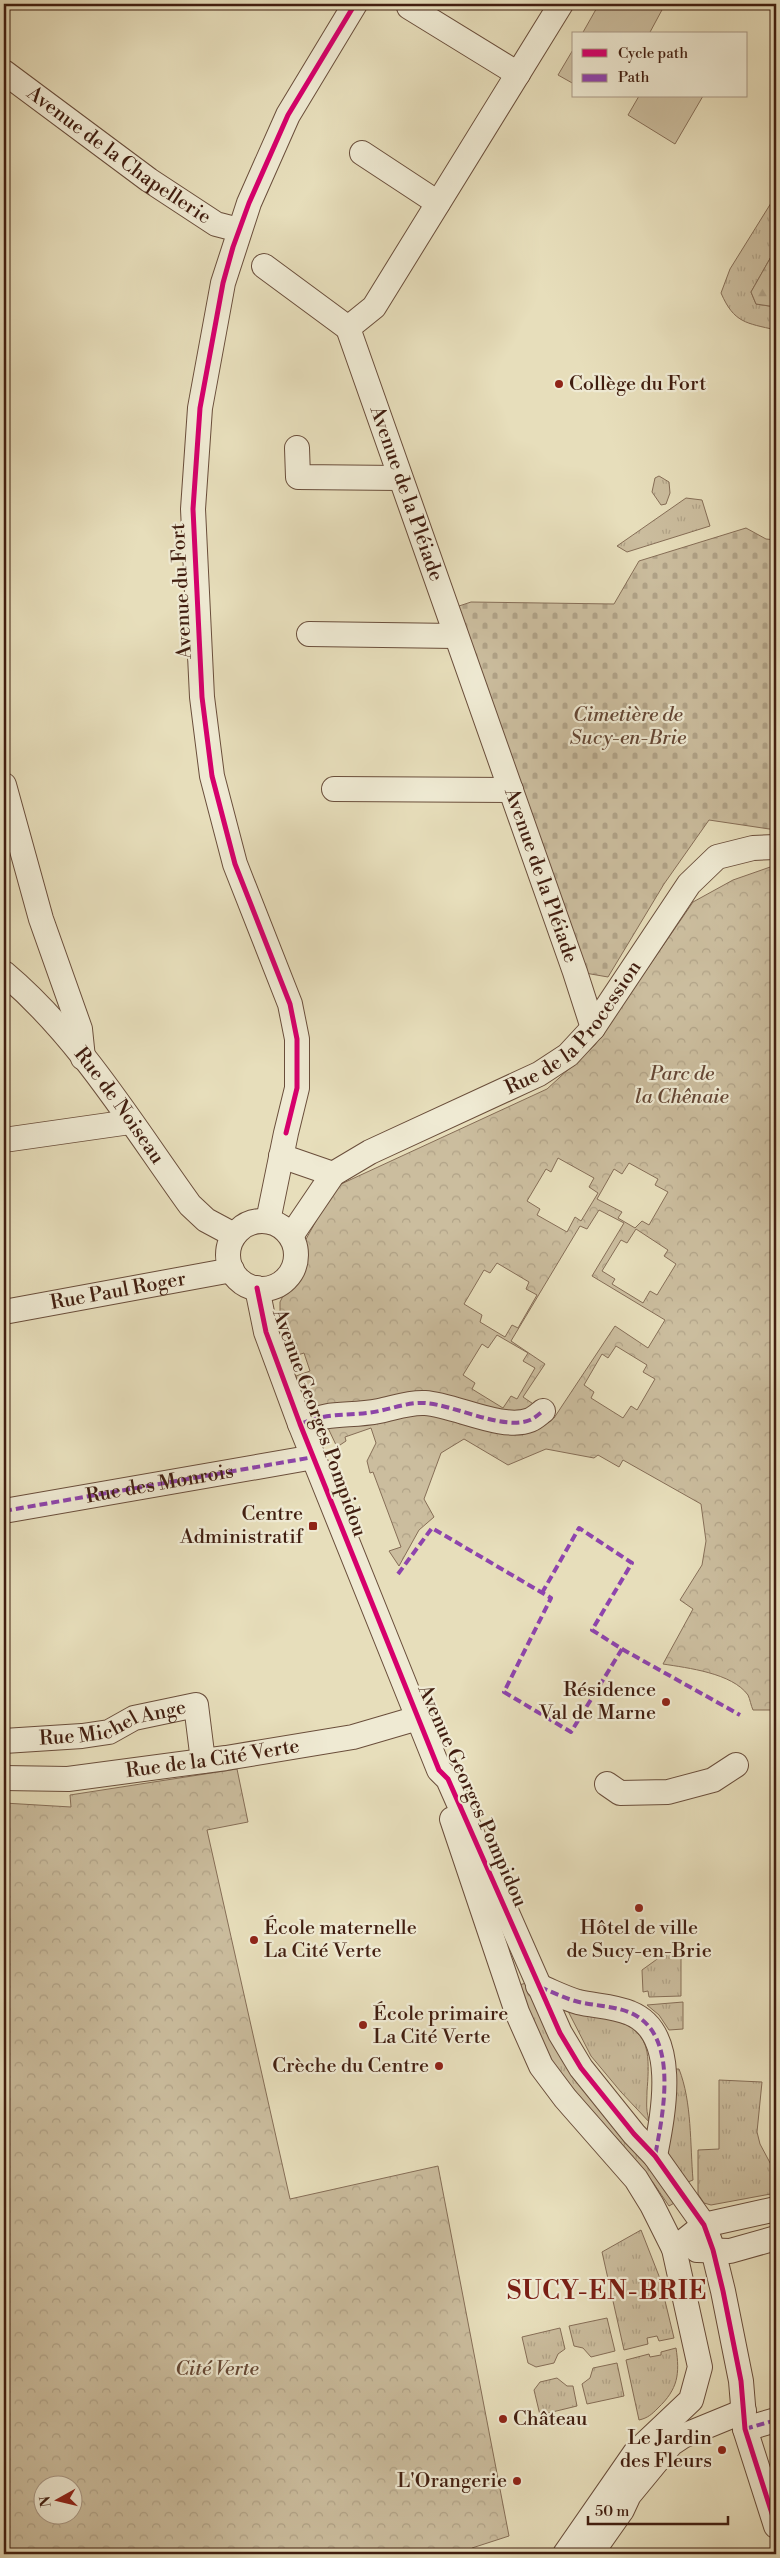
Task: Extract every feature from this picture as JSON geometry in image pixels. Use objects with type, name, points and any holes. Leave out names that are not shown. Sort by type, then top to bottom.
[{"type":"street","name":"Avenue du Fort","points":[[268,1221],[297,1088],[299,1064],[294,1021],[235,864],[212,776],[202,697],[193,509],[200,408],[223,283],[252,194],[288,115],[355,4]]},
{"type":"street","points":[[264,266],[348,328],[374,307],[561,4]]},
{"type":"street","points":[[409,7],[518,74]]},
{"type":"street","name":"Avenue de la Chapellerie","points":[[4,72],[150,180],[216,224],[239,230]]},
{"type":"street","points":[[362,153],[438,203]]},
{"type":"street","name":"Avenue de la Pléiade","points":[[348,328],[593,1028]]},
{"type":"street","points":[[298,448],[298,477],[400,478]]},
{"type":"street","points":[[309,634],[456,636]]},
{"type":"street","points":[[4,785],[41,919],[80,1029],[83,1058]]},
{"type":"street","points":[[334,790],[510,790]]},
{"type":"street","name":"Rue de la Procession","points":[[333,1174],[370,1152],[539,1074],[568,1055],[593,1028],[689,884],[717,857],[753,848],[776,847]]},
{"type":"street","name":"Rue de Noiseau","points":[[4,973],[26,992],[83,1058],[190,1205],[206,1220],[234,1235]]},
{"type":"street","points":[[4,1140],[130,1122]]},
{"type":"street","points":[[281,1156],[333,1174],[291,1236]]},
{"type":"street","points":[[268,1221],[277,1224],[291,1236],[296,1257],[291,1273],[279,1284],[268,1288],[257,1288],[247,1285],[232,1270],[228,1252],[234,1235],[249,1223],[268,1221]]},
{"type":"street","name":"Rue Paul Roger","points":[[4,1312],[232,1270]]},
{"type":"street","name":"Avenue Georges Pompidou","points":[[257,1288],[266,1332],[300,1424],[439,1770],[448,1779],[485,1858],[553,2019],[581,2068],[634,2134],[655,2156],[704,2225],[713,2250],[741,2381],[744,2420],[776,2526]]},
{"type":"street","points":[[300,1424],[336,1414],[362,1414],[411,1404],[437,1405],[504,1422],[519,1423],[531,1420],[543,1411]]},
{"type":"street","name":"Rue des Monrois","points":[[4,1511],[314,1457]]},
{"type":"street","name":"Rue Michel Ange","points":[[4,1741],[82,1736],[109,1732],[134,1718],[196,1705],[203,1761]]},
{"type":"street","name":"Rue de la Cité Verte","points":[[4,1778],[68,1779],[203,1761],[353,1737],[418,1718]]},
{"type":"street","points":[[607,1784],[620,1792],[668,1792],[713,1780],[736,1765]]},
{"type":"street","name":"Avenue Georges Pompidou","points":[[439,1770],[437,1781],[455,1828],[512,1999],[541,2066],[565,2098],[636,2179],[652,2205],[674,2249],[700,2367],[691,2400],[636,2453],[565,2554]]},
{"type":"street","points":[[538,1986],[577,2002],[629,2012],[642,2018],[653,2031],[663,2052],[662,2121],[655,2156]]},
{"type":"street","points":[[674,2249],[704,2225],[776,2209]]},
{"type":"street","points":[[674,2249],[730,2251],[776,2238]]},
{"type":"street","points":[[591,2554],[622,2510],[629,2495],[671,2444],[683,2436],[744,2420],[776,2420]]},
{"type":"green space","points":[[599,4],[655,4],[663,8],[650,32],[583,32]]},
{"type":"green space","points":[[572,51],[572,83],[558,75]]},
{"type":"green space","points":[[638,98],[702,98],[675,144],[628,115]]},
{"type":"green space","points":[[776,195],[776,248],[751,292],[756,304],[776,307],[776,330],[749,323],[736,316],[721,293],[730,269]]},
{"type":"green space","points":[[776,248],[776,307],[756,304],[751,292]]},
{"type":"green space","points":[[659,476],[669,482],[670,493],[666,504],[661,505],[652,492],[655,478]]},
{"type":"green space","points":[[686,498],[702,500],[710,526],[627,552],[617,546]]},
{"type":"green space","name":"Cimetière de Sucy-en-Brie","points":[[746,528],[766,539],[776,540],[776,830],[709,820],[664,884],[608,977],[585,973],[453,608],[471,602],[614,604],[639,561]]},
{"type":"green space","name":"Parc de la Chênaie","points":[[776,865],[776,1710],[753,1710],[748,1695],[731,1681],[697,1670],[663,1664],[693,1609],[680,1600],[702,1565],[706,1541],[701,1504],[623,1460],[619,1467],[598,1455],[594,1458],[546,1449],[508,1465],[464,1439],[441,1453],[424,1499],[434,1517],[419,1530],[399,1566],[389,1551],[401,1547],[373,1472],[370,1473],[367,1461],[376,1443],[371,1428],[345,1437],[346,1441],[337,1447],[328,1428],[303,1398],[296,1376],[310,1371],[304,1353],[291,1357],[280,1316],[280,1302],[285,1292],[296,1281],[303,1269],[305,1241],[333,1190],[339,1185],[547,1089],[595,1045],[693,902],[733,880]],"holes":[[[558,1158],[594,1178],[589,1187],[598,1193],[581,1221],[575,1217],[567,1232],[537,1215],[540,1209],[527,1201],[546,1169],[551,1172]],[[629,1163],[658,1179],[655,1185],[668,1192],[649,1225],[642,1221],[635,1228],[618,1218],[622,1212],[597,1199],[614,1169],[622,1174]],[[599,1210],[624,1223],[592,1276],[665,1320],[648,1348],[615,1326],[554,1418],[523,1397],[545,1364],[511,1341],[580,1226],[587,1229]],[[636,1229],[668,1250],[664,1256],[676,1264],[657,1295],[650,1291],[643,1303],[612,1284],[615,1279],[602,1271],[621,1240],[627,1243]],[[497,1263],[529,1282],[526,1289],[537,1295],[518,1328],[512,1325],[505,1337],[480,1322],[482,1315],[464,1304],[484,1270],[490,1273]],[[497,1335],[528,1353],[523,1361],[535,1368],[517,1399],[511,1396],[503,1408],[472,1389],[475,1383],[463,1375],[482,1344],[488,1348]],[[616,1346],[647,1365],[643,1372],[655,1379],[637,1410],[631,1406],[623,1418],[591,1398],[594,1392],[584,1385],[602,1354],[608,1358]]]},
{"type":"green space","name":"Cité Verte","points":[[237,1769],[248,1822],[207,1830],[290,2199],[438,2166],[509,2536],[472,2548],[473,2554],[4,2554],[4,1803],[71,1807],[70,1795]]},
{"type":"green space","points":[[681,1950],[681,1996],[649,1997],[648,1991],[643,1992],[642,1970],[660,1957]]},
{"type":"green space","points":[[529,1982],[649,2167],[676,2202],[669,2206],[619,2140],[547,2056],[529,2028],[513,1987]]},
{"type":"green space","points":[[683,2002],[683,2029],[669,2030],[659,2015],[647,2005]]},
{"type":"green space","points":[[568,2011],[604,2017],[627,2025],[643,2040],[648,2057],[647,2108],[651,2124],[591,2056]]},
{"type":"green space","points":[[675,2069],[679,2069],[683,2082],[690,2123],[693,2180],[688,2182],[665,2149]]},
{"type":"green space","points":[[719,2080],[762,2082],[757,2132],[760,2144],[776,2174],[776,2193],[711,2205],[704,2203],[698,2194],[698,2150],[719,2149]]},
{"type":"green space","points":[[641,2230],[659,2276],[674,2338],[659,2341],[657,2336],[647,2338],[648,2344],[624,2350],[602,2252]]},
{"type":"green space","points":[[607,2318],[615,2351],[591,2357],[583,2348],[574,2346],[569,2326]]},
{"type":"green space","points":[[560,2328],[565,2349],[558,2354],[554,2363],[536,2367],[528,2363],[522,2337]]},
{"type":"green space","points":[[676,2348],[678,2366],[674,2388],[654,2412],[639,2420],[626,2360],[649,2354],[650,2357],[661,2355],[661,2352]]},
{"type":"green space","points":[[617,2363],[624,2396],[587,2404],[582,2384],[590,2378],[593,2368]]},
{"type":"green space","points":[[557,2378],[567,2386],[573,2386],[577,2406],[540,2415],[534,2390],[540,2382]]},
{"type":"marked path","points":[[300,1424],[321,1417],[368,1413],[419,1403],[437,1405],[493,1420],[519,1423],[530,1420],[543,1411]]},
{"type":"marked path","points":[[4,1511],[314,1457]]},
{"type":"marked path","points":[[398,1574],[432,1528],[551,1598],[504,1692],[571,1732],[622,1649],[592,1630],[632,1563],[579,1528],[542,1593]]},
{"type":"marked path","points":[[622,1649],[740,1715]]},
{"type":"marked path","points":[[540,1987],[574,2001],[612,2007],[631,2013],[646,2024],[657,2039],[662,2057],[664,2098],[655,2156]]},
{"type":"marked path","points":[[745,2429],[776,2420]]},
{"type":"cycle path","points":[[286,1133],[297,1088],[297,1039],[290,1004],[235,864],[212,776],[202,697],[193,509],[200,408],[223,283],[233,247],[249,203],[288,115],[355,4]]},
{"type":"cycle path","points":[[257,1288],[266,1332],[300,1424],[439,1770],[448,1779],[560,2033],[581,2068],[634,2134],[655,2156],[704,2225],[713,2250],[723,2291],[741,2381],[745,2429],[776,2526]]},
{"type":"place","name":"Collège du Fort","points":[[559,384]]},
{"type":"place","name":"Centre Administratif","points":[[313,1526]]},
{"type":"place","name":"Résidence Val de Marne","points":[[666,1702]]},
{"type":"place","name":"Hôtel de ville de Sucy-en-Brie","points":[[639,1908]]},
{"type":"place","name":"École maternelle La Cité Verte","points":[[254,1940]]},
{"type":"place","name":"École primaire La Cité Verte","points":[[363,2025]]},
{"type":"place","name":"Crèche du Centre","points":[[439,2066]]},
{"type":"place","name":"Château","points":[[503,2419]]},
{"type":"place","name":"Le Jardin des Fleurs","points":[[722,2450]]},
{"type":"place","name":"L'Orangerie","points":[[517,2481]]},
{"type":"district","name":"SUCY-EN-BRIE","points":[[607,2291]]}]
